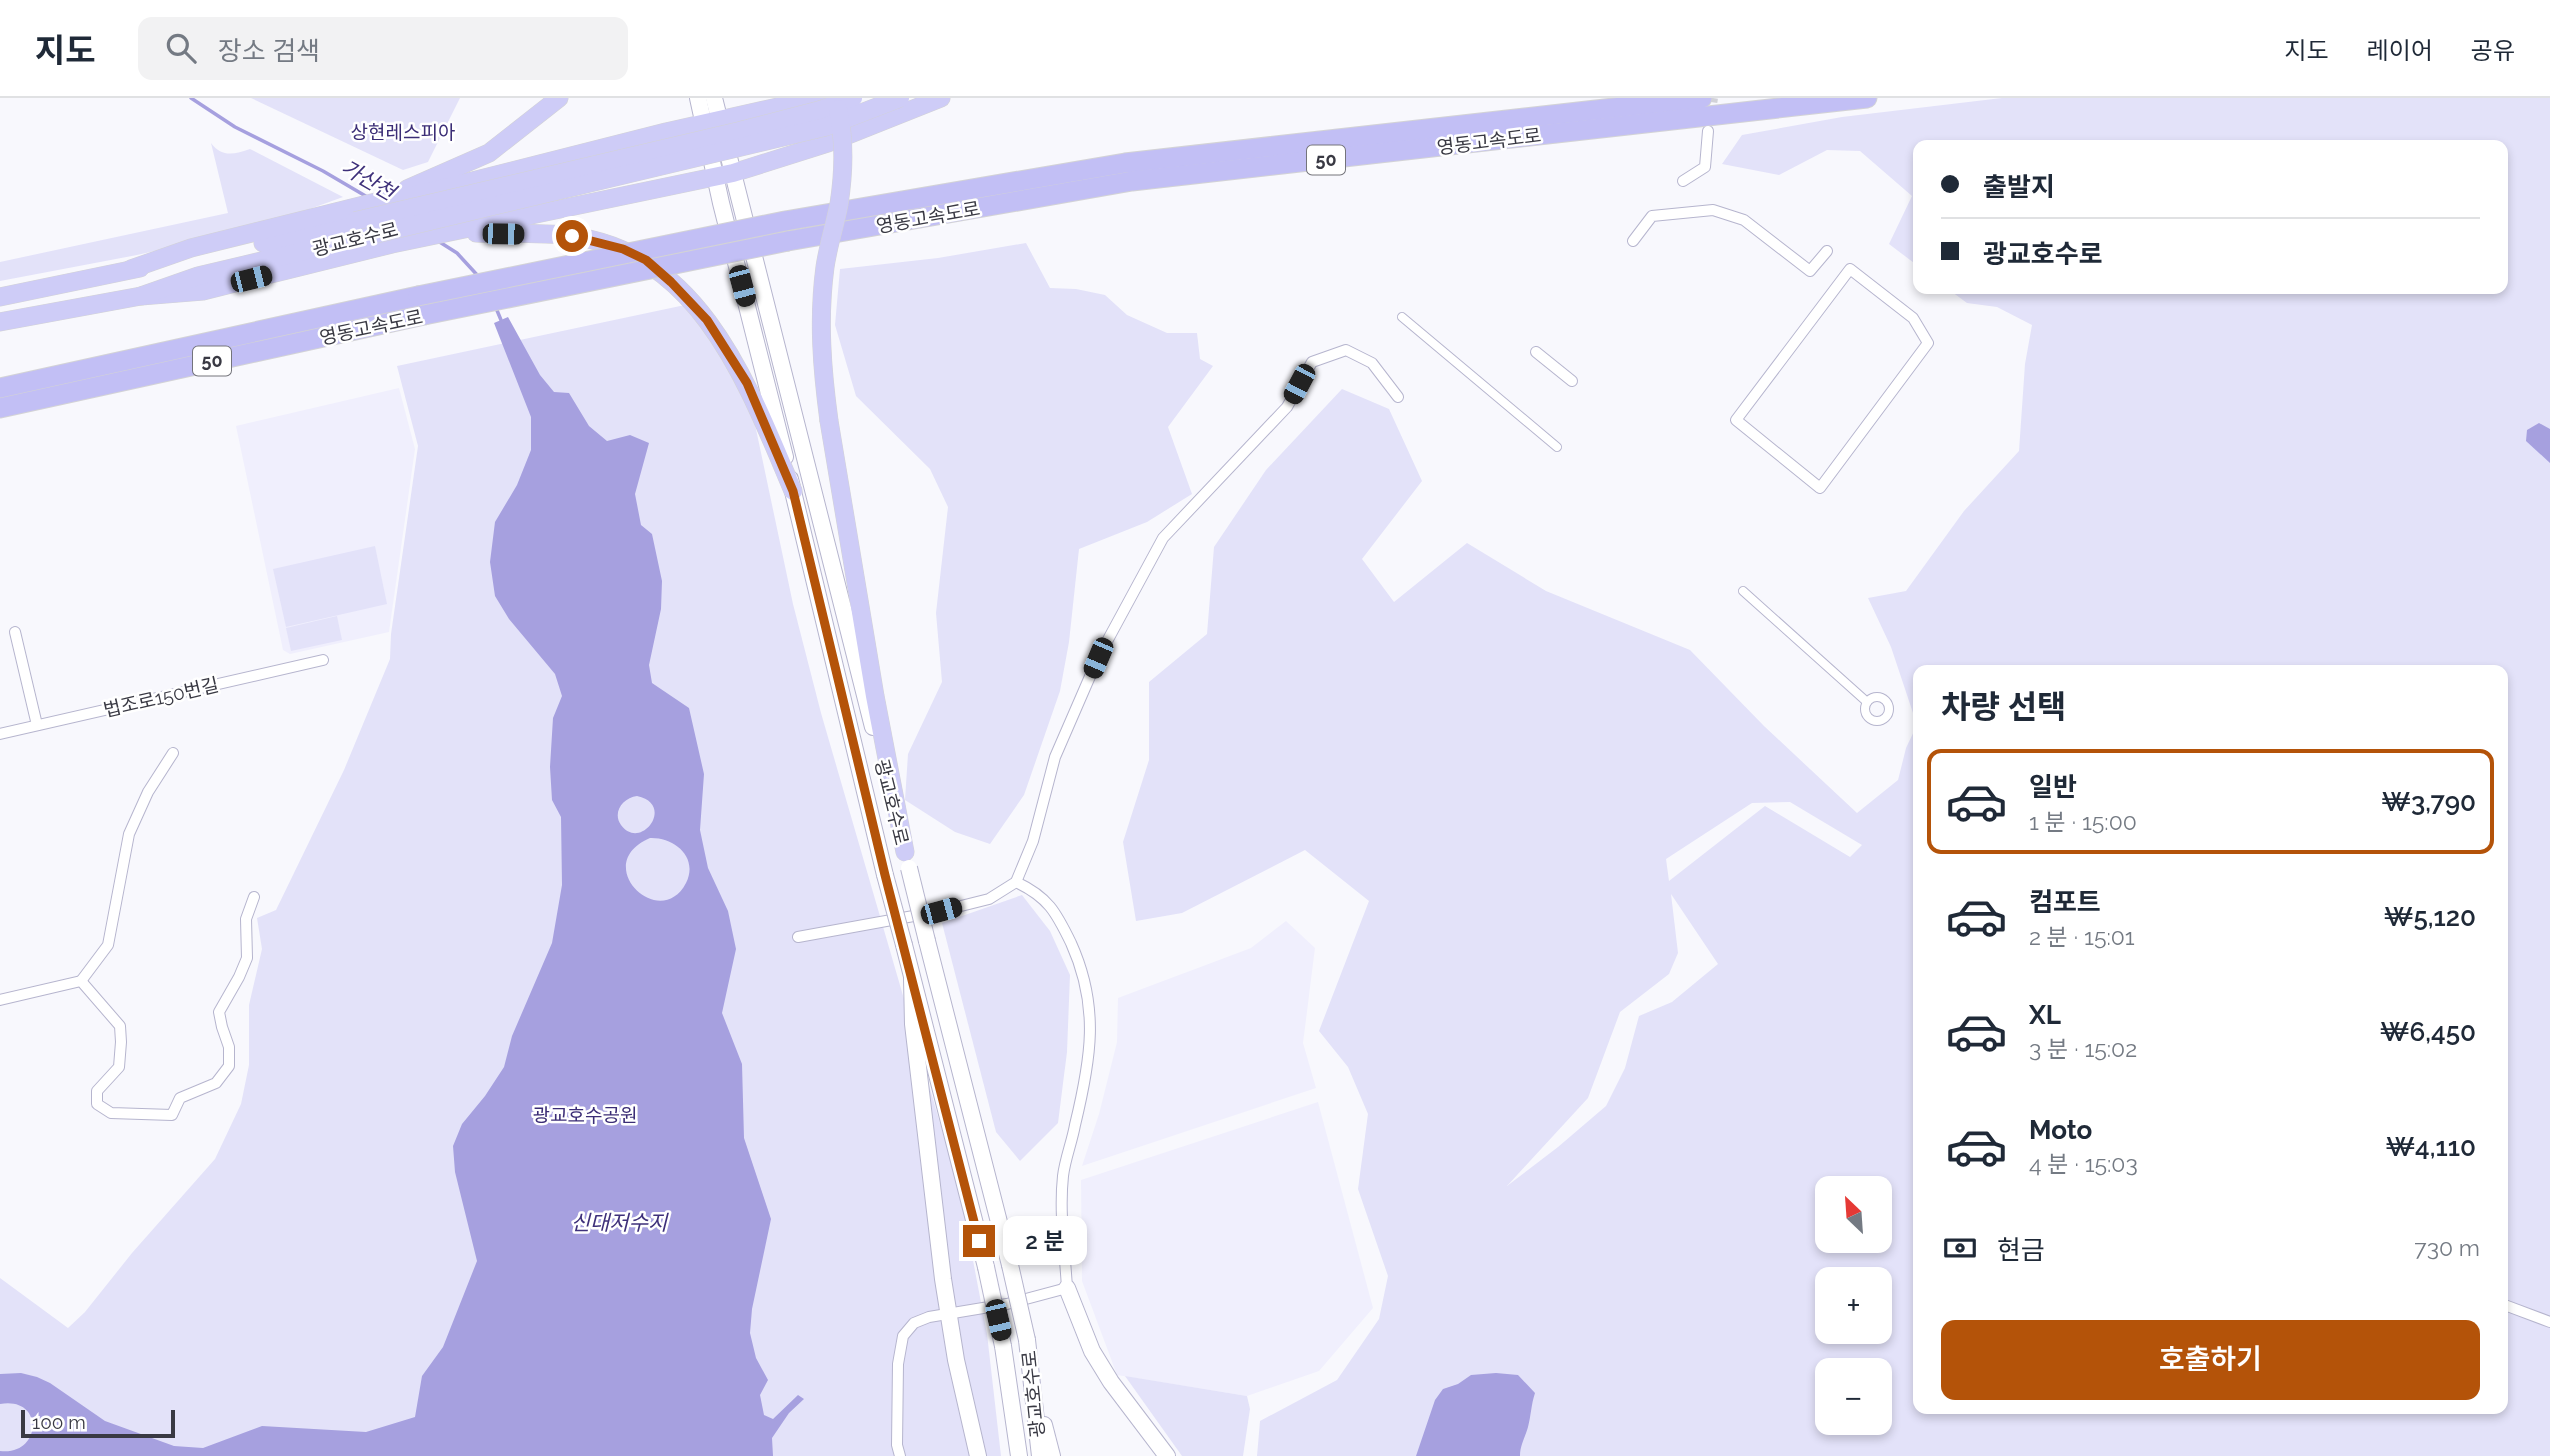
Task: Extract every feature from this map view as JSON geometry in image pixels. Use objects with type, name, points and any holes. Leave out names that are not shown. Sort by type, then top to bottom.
[{"type":"highway","points":[[421,189],[489,152],[559,98]]},
{"type":"highway","points":[[131,269],[191,248],[421,189],[818,98]]},
{"type":"highway","points":[[833,98],[844,135],[844,157],[839,205],[825,264],[820,311],[822,364],[875,696],[907,860]]},
{"type":"highway","name":"광교호수로","points":[[0,297],[131,269],[193,260],[739,131],[820,110],[853,98]]},
{"type":"highway","name":"광교호수로","points":[[0,322],[141,296],[198,276],[825,127],[900,98]]},
{"type":"highway","points":[[141,296],[203,291],[392,244],[478,229],[678,183],[725,175],[828,143],[941,98]]},
{"type":"highway","name":"영동고속도로","points":[[0,408],[785,221],[1125,163],[1702,98]]},
{"type":"highway","name":"영동고속도로","points":[[0,388],[421,306],[1132,181],[1867,98]]},
{"type":"highway","points":[[478,229],[572,236],[623,249],[653,266],[701,313],[723,342],[747,383],[793,491]]},
{"type":"main road","name":"광교호수로","points":[[698,98],[711,122],[725,175],[793,491],[885,875],[986,1267],[1003,1346],[1019,1456]]},
{"type":"main road","name":"광교호수로","points":[[711,122],[714,98]]},
{"type":"main road","name":"광교호수로","points":[[725,175],[760,285],[1010,1265],[1027,1340],[1040,1456]]},
{"type":"main road","points":[[912,979],[913,1024],[948,1314],[978,1456]]},
{"type":"main road","points":[[1067,1288],[1092,1351],[1111,1382],[1167,1456]]},
{"type":"main road","points":[[1035,1411],[1047,1429],[1052,1456]]},
{"type":"street","points":[[1683,181],[1705,166],[1708,131]]},
{"type":"street","points":[[1633,241],[1652,216],[1713,210],[1744,220],[1810,271],[1827,251]]},
{"type":"street","points":[[1850,269],[1913,318],[1928,343],[1821,488],[1736,420],[1850,269]]},
{"type":"street","points":[[1402,317],[1557,447]]},
{"type":"street","points":[[798,937],[941,911],[989,899],[1016,882],[1033,841],[1055,757],[1098,658],[1163,538],[1287,407],[1312,362],[1346,350],[1372,363],[1398,397]]},
{"type":"street","points":[[1536,352],[1572,381]]},
{"type":"street","points":[[1743,591],[1867,702]]},
{"type":"street","points":[[15,632],[37,725]]},
{"type":"street","name":"법조로150번길","points":[[0,734],[323,660]]},
{"type":"street","points":[[0,1000],[81,981],[108,945],[130,834],[148,792],[173,753]]},
{"type":"street","points":[[900,1456],[897,1445],[898,1364],[903,1336],[914,1323],[929,1317],[1007,1304],[1067,1288],[1063,1176],[1091,1050],[1090,1007],[1082,968],[1060,920],[1038,892],[1016,882]]},
{"type":"street","points":[[81,981],[120,1026],[119,1067],[97,1091],[97,1104],[111,1113],[172,1115],[180,1098],[216,1083],[229,1066],[229,1047],[219,1012],[247,958],[246,919],[254,897]]},
{"type":"street","points":[[2508,1306],[2550,1321]]},
{"type":"shaded area","points":[[399,388],[415,449],[389,632],[290,654],[283,650],[236,426]]},
{"type":"shaded area","points":[[1286,921],[1315,948],[1303,1043],[1316,1088],[1082,1166],[1099,1114],[1117,1042],[1118,998],[1251,948]]},
{"type":"shaded area","points":[[1318,1102],[1373,1308],[1319,1371],[1247,1396],[1117,1375],[1082,1281],[1081,1180]]},
{"type":"green space","name":"상현레스피아","points":[[251,98],[460,98],[428,162],[403,170]]},
{"type":"green space","points":[[2002,98],[2550,98],[2550,1456],[1257,1456],[1260,1421],[1337,1380],[1379,1319],[1388,1276],[1358,1189],[1368,1114],[1348,1067],[1319,1031],[1369,901],[1305,850],[1182,913],[1136,921],[1123,842],[1149,760],[1149,682],[1207,634],[1214,547],[1266,470],[1342,389],[1389,409],[1422,481],[1362,559],[1394,602],[1467,543],[1546,591],[1690,650],[1764,726],[1857,813],[1898,780],[1906,748],[1913,733],[1913,1414],[2508,1414],[2508,665],[1913,665],[1913,713],[1891,647],[1868,598],[1906,591],[1964,511],[2019,451],[2025,364],[2032,325],[1997,307],[1967,303],[1955,294],[2508,294],[2508,140],[1913,140],[1913,262],[1889,244],[1912,196],[1860,151],[1827,150],[1779,175],[1722,164],[1742,135],[1842,117]],"holes":[[[1790,802],[1862,845],[1850,857],[1765,806],[1669,881],[1666,859],[1752,803]],[[1671,894],[1718,964],[1672,1002],[1639,1016],[1625,1068],[1606,1106],[1507,1186],[1588,1098],[1620,1012],[1669,974],[1678,953]]]},
{"type":"green space","points":[[211,143],[224,153],[250,149],[343,197],[257,228],[137,255],[0,281],[0,262],[228,213]]},
{"type":"green space","points":[[1026,243],[1050,288],[1076,289],[1105,295],[1127,315],[1167,333],[1197,333],[1200,359],[1213,366],[1168,427],[1192,494],[1147,522],[1079,549],[1069,642],[1060,691],[1024,795],[990,844],[955,832],[905,800],[908,754],[942,682],[936,613],[948,507],[930,469],[856,396],[835,325],[840,269],[938,258]]},
{"type":"green space","name":"광교호수공원","points":[[685,305],[715,341],[753,415],[793,604],[821,713],[960,1192],[987,1334],[1001,1456],[0,1456],[0,1278],[68,1328],[85,1312],[132,1253],[215,1159],[241,1104],[249,1065],[249,1005],[262,949],[257,918],[276,910],[344,770],[390,659],[391,634],[418,446],[397,366]]},
{"type":"green space","points":[[375,546],[387,604],[286,627],[273,569]]},
{"type":"green space","points":[[337,616],[342,640],[291,651],[286,628]]},
{"type":"green space","points":[[1022,895],[1050,931],[1070,975],[1067,1052],[1058,1123],[1020,1161],[996,1132],[942,923]]},
{"type":"green space","points":[[1125,1376],[1247,1396],[1250,1409],[1243,1456],[1182,1456]]},
{"type":"water","name":"신대저수지","points":[[508,317],[540,375],[554,392],[569,393],[589,426],[607,441],[630,435],[649,443],[635,494],[641,525],[652,534],[662,581],[661,609],[649,665],[652,683],[689,708],[704,774],[700,830],[708,868],[728,911],[736,949],[722,1013],[742,1064],[744,1138],[771,1219],[752,1309],[750,1333],[756,1358],[768,1380],[760,1395],[764,1415],[773,1419],[798,1395],[804,1399],[789,1413],[772,1438],[773,1456],[0,1456],[0,1451],[14,1450],[24,1445],[33,1426],[25,1409],[15,1404],[0,1404],[0,1374],[21,1373],[37,1377],[105,1421],[174,1446],[203,1448],[262,1426],[366,1432],[415,1417],[422,1376],[443,1347],[477,1261],[455,1172],[453,1146],[462,1124],[504,1067],[512,1036],[552,943],[562,885],[561,817],[552,800],[550,767],[553,718],[562,696],[555,674],[509,619],[495,596],[490,562],[495,522],[517,485],[531,450],[531,417],[494,323]],"holes":[[[637,796],[648,801],[654,808],[651,824],[637,833],[629,832],[621,825],[618,815],[620,806]],[[650,838],[675,845],[687,857],[689,865],[686,883],[674,896],[661,901],[647,898],[635,889],[628,877],[626,863],[633,849]]]},
{"type":"water","points":[[2539,423],[2550,429],[2550,463],[2526,441],[2527,430]]},
{"type":"water","points":[[1471,1375],[1518,1375],[1535,1393],[1520,1456],[1416,1456],[1435,1400],[1443,1389],[1458,1384]]},
{"type":"waterway","name":"가산천","points":[[191,98],[235,127],[323,171],[369,198]]},
{"type":"waterway","name":"가산천","points":[[438,241],[457,253],[479,277]]},
{"type":"waterway","name":"가산천","points":[[496,308],[501,320]]},
{"type":"tunnel","points":[[1710,117],[1713,98]]},
{"type":"route","points":[[572,236],[623,249],[646,260],[707,320],[747,383],[793,491],[885,875],[979,1241]]}]
